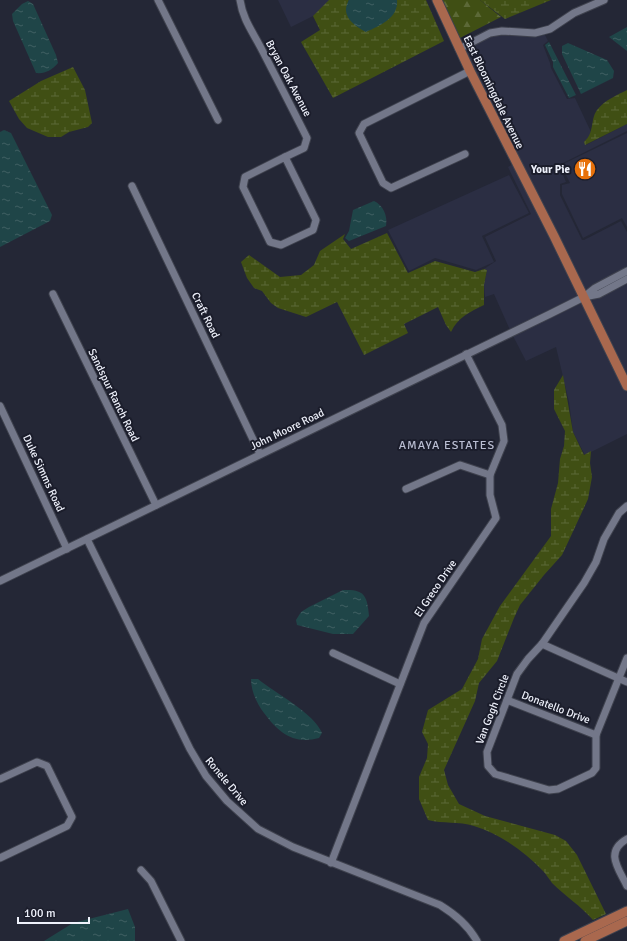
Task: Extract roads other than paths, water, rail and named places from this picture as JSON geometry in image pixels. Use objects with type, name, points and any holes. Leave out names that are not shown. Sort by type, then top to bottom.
[{"type":"main road","name":"East Bloomingdale Avenue","points":[[437,0],[459,49],[627,386]]},
{"type":"main road","points":[[566,941],[627,911]]},
{"type":"main road","points":[[585,941],[627,921]]},
{"type":"street","points":[[158,0],[218,120]]},
{"type":"street","name":"Bryan Oak Avenue","points":[[240,0],[242,13],[248,28],[260,45],[308,138],[304,148],[245,177],[243,187],[270,242],[281,245],[312,230],[316,220],[286,157]]},
{"type":"street","points":[[459,49],[490,33],[502,31],[535,32],[550,29],[574,13],[604,0]]},
{"type":"street","points":[[465,154],[391,188],[383,183],[359,132],[364,124],[470,71]]},
{"type":"street","name":"Craft Road","points":[[132,186],[260,454]]},
{"type":"street","name":"John Moore Road","points":[[584,298],[596,288],[627,271]]},
{"type":"street","name":"John Moore Road","points":[[0,581],[466,354],[584,298],[599,294],[627,279]]},
{"type":"street","name":"Sandspur Ranch Road","points":[[53,294],[156,506]]},
{"type":"street","name":"El Greco Drive","points":[[331,863],[424,623],[496,518],[490,495],[490,475],[504,441],[502,425],[466,354]]},
{"type":"street","name":"Duke Simms Road","points":[[0,406],[67,549]]},
{"type":"street","points":[[406,489],[460,465],[490,475]]},
{"type":"street","name":"Van Gogh Circle","points":[[627,506],[619,513],[604,539],[596,562],[542,644],[517,674],[487,752],[488,766],[495,774],[550,790],[558,789],[592,773],[596,768],[596,735],[627,658]]},
{"type":"street","name":"Ronele Drive","points":[[87,539],[190,749],[206,776],[227,801],[258,829],[293,847],[440,905],[464,923],[477,941]]},
{"type":"street","points":[[542,644],[627,682]]},
{"type":"street","points":[[333,653],[400,684]]},
{"type":"street","name":"Donatello Drive","points":[[507,700],[596,735]]},
{"type":"street","points":[[0,779],[37,762],[48,766],[72,816],[67,826],[0,858]]},
{"type":"street","points":[[627,840],[617,846],[614,855],[615,862],[627,886]]},
{"type":"street","points":[[141,870],[151,880],[181,941]]},
{"type":"water","points":[[349,0],[397,0],[397,6],[395,12],[387,20],[366,32],[349,19],[346,10]]},
{"type":"water","points":[[28,1],[33,4],[56,55],[58,63],[51,70],[42,73],[36,73],[13,21],[12,14],[22,4]]},
{"type":"water","points":[[627,27],[627,51],[609,37]]},
{"type":"water","points":[[549,42],[576,95],[569,98],[553,67],[553,62],[545,45]]},
{"type":"water","points":[[568,43],[607,60],[614,71],[613,78],[581,94],[562,54],[562,46]]},
{"type":"water","points":[[4,130],[11,133],[52,215],[50,221],[0,247],[0,132]]},
{"type":"water","points":[[374,201],[380,205],[384,211],[386,226],[349,241],[345,238],[349,231],[353,210]]},
{"type":"water","points":[[343,590],[356,591],[364,595],[367,603],[369,616],[353,634],[333,634],[297,625],[296,620],[301,612]]},
{"type":"water","points":[[251,679],[258,679],[303,711],[318,726],[322,733],[319,738],[301,740],[287,735],[275,726],[259,706],[253,693]]},
{"type":"water","points":[[128,909],[135,927],[135,941],[44,941],[73,923]]},
{"type":"place","name":"Your Pie","points":[[585,169]]},
{"type":"district","name":"AMAYA ESTATES","points":[[447,445]]}]
